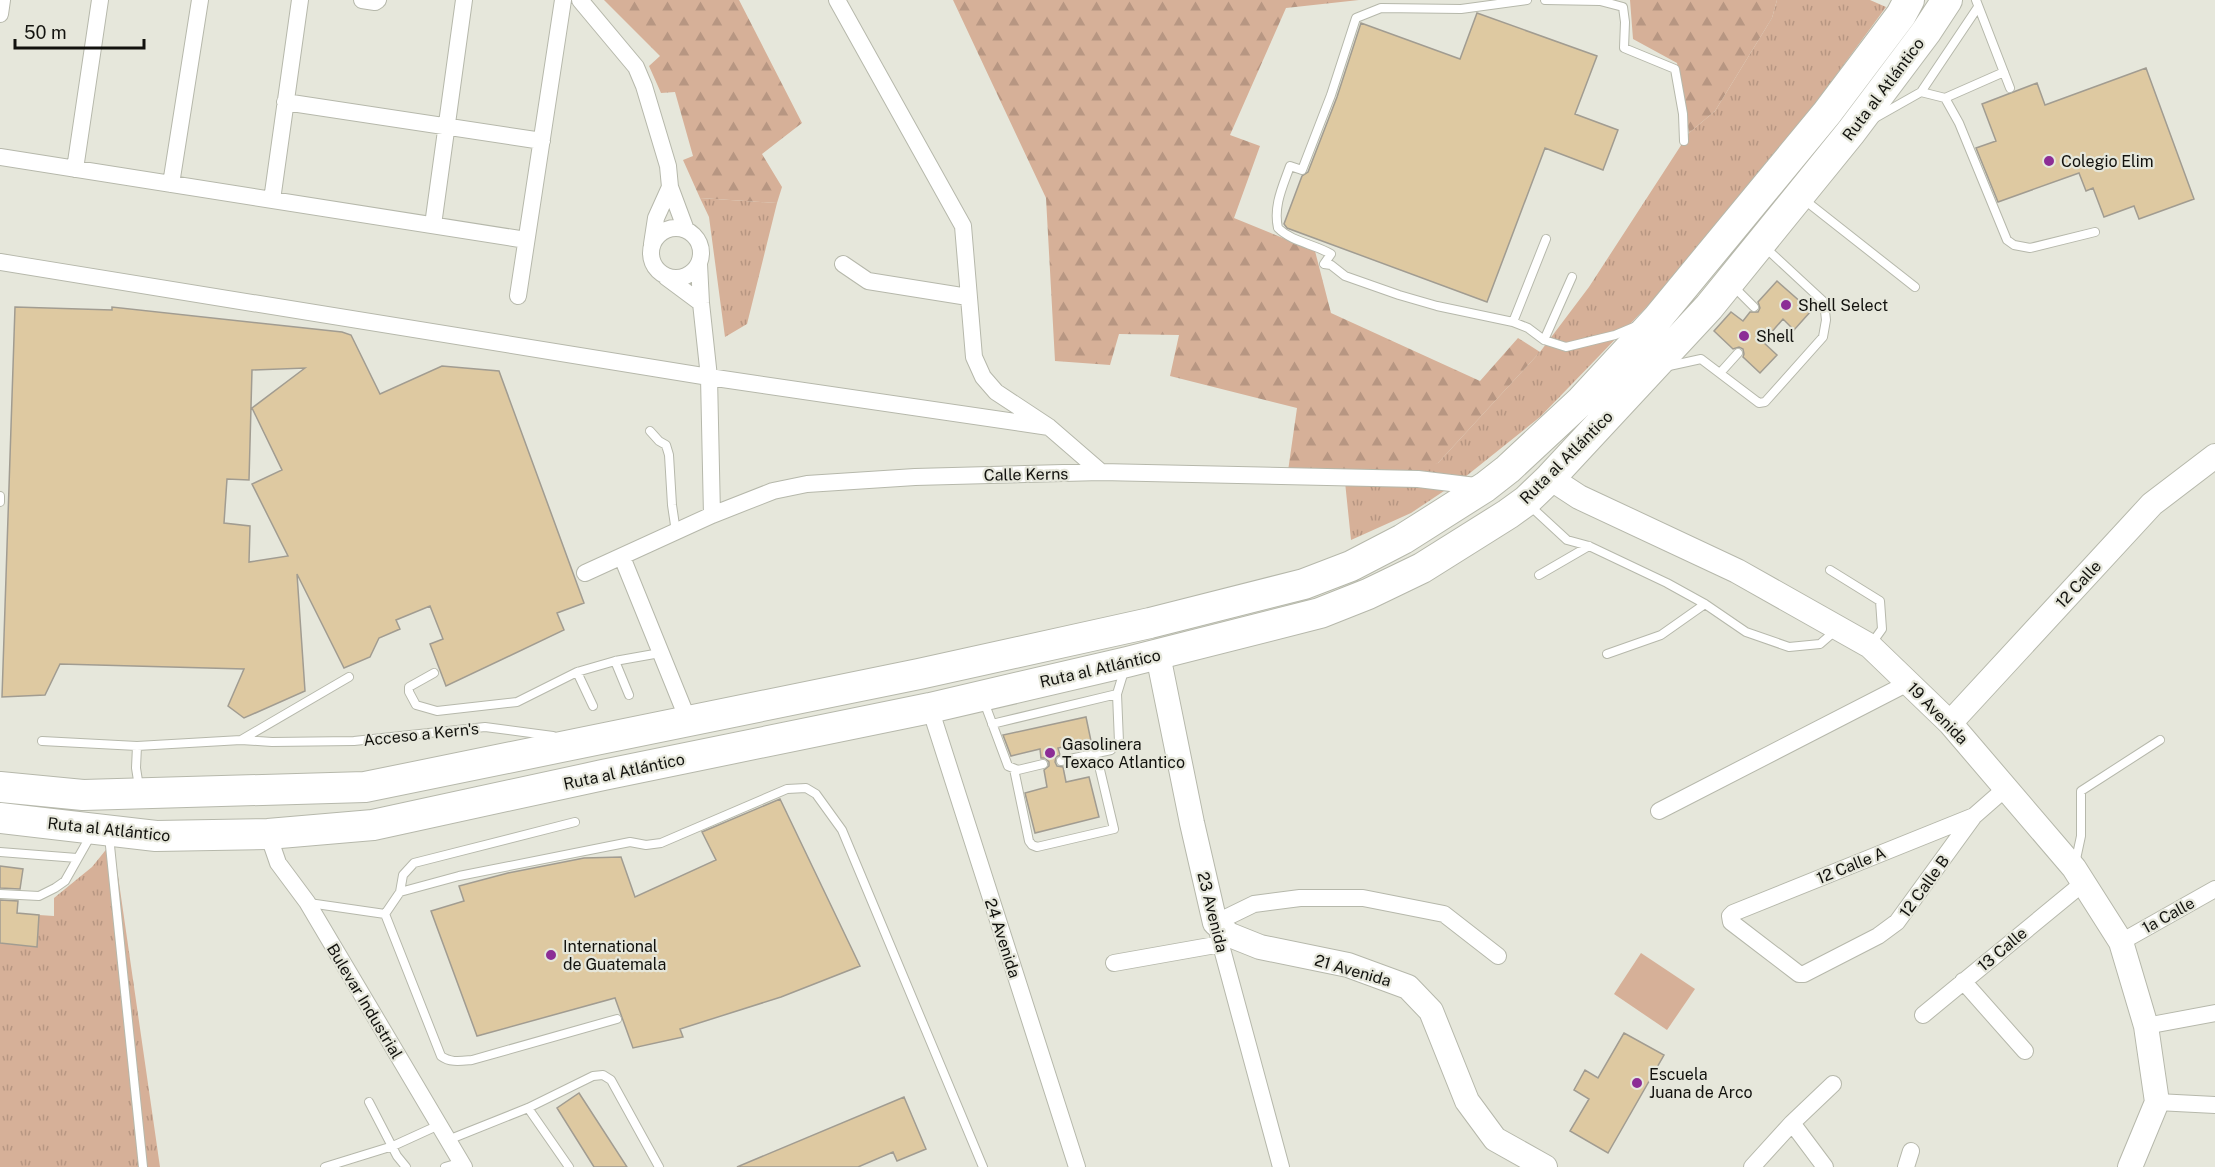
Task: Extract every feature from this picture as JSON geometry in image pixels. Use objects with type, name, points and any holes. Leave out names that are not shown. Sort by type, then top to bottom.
[{"type":"highway","name":"Ruta al Atlántico","points":[[0,787],[83,795],[365,787],[919,674],[1092,636],[1304,584],[1351,566],[1403,539],[1485,487],[1508,469],[1581,401],[1657,319],[1827,113],[1910,0]]},
{"type":"highway","name":"Ruta al Atlántico","points":[[0,818],[156,836],[268,834],[373,825],[930,708],[1158,655],[1320,613],[1368,594],[1422,568],[1526,501],[1550,478],[1709,307],[1851,132],[1926,32],[1947,0]]},
{"type":"street","points":[[0,14],[2,0]]},
{"type":"street","points":[[75,169],[100,0]]},
{"type":"street","points":[[171,184],[200,0]]},
{"type":"street","points":[[362,0],[375,2],[378,0]]},
{"type":"street","points":[[433,225],[464,0]]},
{"type":"street","points":[[518,296],[563,0]]},
{"type":"street","points":[[580,0],[636,67],[645,86],[668,166],[670,186],[686,230]]},
{"type":"street","points":[[837,0],[963,226],[974,357],[983,377],[996,392],[1049,428],[1101,472]]},
{"type":"street","points":[[272,200],[295,1]]},
{"type":"street","points":[[285,102],[542,141]]},
{"type":"street","points":[[0,157],[526,240]]},
{"type":"street","points":[[670,186],[656,218],[651,253],[652,263],[658,271],[701,303]]},
{"type":"street","points":[[652,244],[658,235],[676,228],[694,235],[700,244],[702,254],[694,272],[676,279],[666,277]]},
{"type":"street","points":[[0,262],[710,377],[1049,428]]},
{"type":"street","points":[[699,264],[710,377],[712,515]]},
{"type":"street","points":[[843,264],[868,281],[968,297]]},
{"type":"street","name":"12 Calle","points":[[1950,723],[2152,504],[2215,456]]},
{"type":"street","name":"Calle Kerns","points":[[585,573],[712,515],[773,491],[807,484],[915,477],[1101,472],[1418,479],[1485,487]]},
{"type":"street","name":"19 Avenida","points":[[1550,478],[1579,497],[1737,571],[1870,646],[1910,682],[1950,723],[2078,876],[2121,942],[2146,1026],[2157,1102]]},
{"type":"street","points":[[622,556],[688,720]]},
{"type":"street","name":"23 Avenida","points":[[1158,655],[1192,823],[1218,934],[1281,1167]]},
{"type":"street","points":[[1659,811],[1910,682]]},
{"type":"street","name":"24 Avenida","points":[[930,708],[1077,1167]]},
{"type":"street","points":[[1974,816],[2006,788]]},
{"type":"street","name":"12 Calle A","points":[[1799,974],[1731,922],[1730,916],[1974,816]]},
{"type":"street","name":"12 Calle B","points":[[1799,974],[1804,974],[1878,936],[1897,922],[1974,816]]},
{"type":"street","name":"Bulevar Industrial","points":[[268,834],[278,863],[307,903],[448,1140],[457,1165]]},
{"type":"street","name":"13 Calle","points":[[1923,1015],[2078,876]]},
{"type":"street","name":"1a Calle","points":[[2121,942],[2215,889]]},
{"type":"street","points":[[1114,963],[1218,934],[1254,904],[1300,898],[1363,898],[1444,914],[1498,957]]},
{"type":"street","name":"21 Avenida","points":[[1218,934],[1230,935],[1260,946],[1348,965],[1408,987],[1431,1011],[1467,1101],[1496,1139],[1545,1167]]},
{"type":"street","points":[[1963,981],[2025,1051]]},
{"type":"street","points":[[2146,1026],[2215,1013]]},
{"type":"street","points":[[1752,1167],[1833,1084]]},
{"type":"street","points":[[2130,1167],[2157,1102],[2215,1105]]},
{"type":"street","points":[[1792,1124],[1825,1167]]},
{"type":"lane","points":[[1527,0],[1461,9],[1381,8],[1356,18],[1331,95],[1302,170],[1290,166],[1280,194],[1276,219],[1278,228],[1283,233],[1331,254],[1324,264],[1345,276],[1437,306],[1513,322],[1528,328],[1544,340],[1566,347],[1614,335],[1657,319]]},
{"type":"lane","points":[[1545,0],[1600,1],[1623,7],[1624,48],[1675,69],[1683,114],[1684,141]]},
{"type":"lane","points":[[1851,132],[1921,92],[1977,3]]},
{"type":"lane","points":[[1977,3],[2010,88]]},
{"type":"lane","points":[[1921,92],[1945,98],[2004,72]]},
{"type":"lane","points":[[1945,98],[1959,123],[2007,240],[2014,245],[2030,248],[2095,232]]},
{"type":"lane","points":[[1799,195],[1915,287]]},
{"type":"lane","points":[[1644,377],[1669,366],[1701,359],[1759,403],[1765,402],[1823,337],[1826,320],[1824,302],[1769,250],[1769,241],[1774,226]]},
{"type":"lane","points":[[1513,322],[1546,239]]},
{"type":"lane","points":[[1737,272],[1736,289],[1754,307]]},
{"type":"lane","points":[[1544,340],[1572,277]]},
{"type":"lane","points":[[1720,373],[1738,353]]},
{"type":"lane","points":[[650,431],[666,445],[669,455],[676,532]]},
{"type":"lane","points":[[0,496],[0,502]]},
{"type":"lane","points":[[1526,501],[1567,540],[1588,546],[1667,583],[1705,604],[1746,633],[1789,647],[1820,644],[1838,628]]},
{"type":"lane","points":[[1539,575],[1588,546]]},
{"type":"lane","points":[[1830,570],[1880,601],[1882,629],[1870,646]]},
{"type":"lane","points":[[1606,654],[1661,635],[1705,604]]},
{"type":"lane","points":[[434,673],[409,687],[409,692],[416,705],[437,711],[517,702],[577,672],[615,661],[660,653]]},
{"type":"lane","points":[[615,661],[629,695]]},
{"type":"lane","points":[[1061,761],[1112,750],[1119,742],[1118,694],[1120,678],[1127,662]]},
{"type":"lane","points":[[577,672],[593,706]]},
{"type":"lane","points":[[241,740],[349,677]]},
{"type":"lane","points":[[992,724],[1118,694]]},
{"type":"lane","points":[[981,696],[1008,766],[1014,769],[1043,764]]},
{"type":"lane","name":"Acceso a Kern's","points":[[42,741],[137,746],[241,740],[354,741],[485,727],[542,735],[601,739]]},
{"type":"lane","points":[[2078,876],[2081,791],[2160,740]]},
{"type":"lane","points":[[137,746],[136,768],[140,794]]},
{"type":"lane","points":[[1014,769],[1029,841],[1037,847],[1114,829],[1096,753]]},
{"type":"lane","points":[[400,892],[459,876],[630,842],[646,845],[661,843],[787,789],[806,789],[816,794],[842,830],[983,1167]]},
{"type":"lane","points":[[385,914],[400,892],[402,875],[414,862],[575,822]]},
{"type":"lane","points":[[0,894],[32,897],[46,894],[65,880],[88,838],[103,829],[143,1167]]},
{"type":"lane","points":[[0,852],[77,858]]},
{"type":"lane","points":[[307,903],[385,914]]},
{"type":"lane","points":[[385,914],[441,1056],[445,1059],[457,1062],[472,1060],[617,1019]]},
{"type":"lane","points":[[448,1140],[528,1107],[593,1076],[603,1075],[611,1080],[659,1167]]},
{"type":"lane","points":[[369,1102],[406,1167]]},
{"type":"lane","points":[[528,1107],[569,1167]]},
{"type":"lane","points":[[325,1167],[393,1146],[439,1125]]},
{"type":"green space","points":[[604,0],[739,0],[802,123],[762,154],[782,187],[777,203],[700,198],[683,160],[693,156],[675,92],[661,93],[649,66],[660,56]]},
{"type":"green space","points":[[953,0],[1359,0],[1286,8],[1230,135],[1260,146],[1234,218],[1315,251],[1331,313],[1480,381],[1518,338],[1540,352],[1438,463],[1417,471],[1288,471],[1297,408],[1170,376],[1179,335],[1119,334],[1110,365],[1055,361],[1046,198]]},
{"type":"green space","points":[[1630,0],[1777,0],[1772,18],[1715,111],[1689,133],[1677,63],[1633,39]]},
{"type":"green space","points":[[1777,0],[1870,0],[1886,7],[1773,161],[1660,293],[1540,417],[1465,477],[1411,513],[1351,540],[1344,472],[1438,463],[1540,352],[1589,287],[1689,133],[1715,111],[1772,18]]},
{"type":"green space","points":[[700,198],[777,203],[747,324],[725,337],[709,217]]},
{"type":"green space","points":[[113,841],[160,1167],[0,1167],[0,943],[37,947],[39,915],[54,916],[54,898],[92,867]]},
{"type":"green space","points":[[1641,953],[1695,989],[1667,1030],[1614,994]]},
{"type":"building","points":[[1477,13],[1597,56],[1575,114],[1618,130],[1603,170],[1545,148],[1487,302],[1287,228],[1284,224],[1302,176],[1308,172],[1337,97],[1361,23],[1460,59]]},
{"type":"building","name":"Colegio Elim","points":[[2146,68],[2194,199],[2139,219],[2134,206],[2104,217],[2093,188],[2086,191],[2079,173],[1998,202],[1976,148],[1996,141],[1982,104],[2037,83],[2045,105]]},
{"type":"building","name":"Shell","points":[[1777,281],[1811,311],[1794,330],[1783,319],[1763,342],[1777,355],[1760,373],[1743,357],[1743,349],[1739,347],[1733,349],[1714,331],[1731,312],[1743,321],[1750,312],[1758,312],[1760,308],[1758,302]]},
{"type":"building","points":[[15,307],[112,310],[112,307],[342,332],[351,335],[380,394],[442,366],[499,371],[584,603],[557,613],[564,630],[446,686],[430,644],[443,639],[430,606],[396,620],[400,629],[379,638],[370,657],[344,668],[297,574],[305,691],[244,718],[228,706],[244,669],[60,664],[45,695],[2,697]],"holes":[[[305,368],[252,408],[282,470],[252,484],[288,556],[249,562],[250,526],[224,523],[227,479],[249,480],[252,370]]]},
{"type":"building","points":[[1086,717],[1091,741],[1058,748],[1060,755],[1056,757],[1055,762],[1057,766],[1063,767],[1066,782],[1089,777],[1099,817],[1035,833],[1025,793],[1047,787],[1044,770],[1049,766],[1049,762],[1041,758],[1040,749],[1011,756],[1003,735]]},
{"type":"building","points":[[780,799],[860,966],[781,997],[680,1029],[683,1037],[633,1048],[615,998],[477,1036],[431,911],[464,901],[459,886],[508,873],[584,858],[621,857],[635,897],[716,860],[702,832]]},
{"type":"building","points":[[0,866],[23,869],[20,889],[0,888]]},
{"type":"building","points":[[0,900],[18,901],[17,913],[39,915],[37,947],[0,943]]},
{"type":"building","points":[[1624,1033],[1664,1055],[1608,1153],[1570,1131],[1589,1099],[1574,1090],[1585,1070],[1598,1078]]},
{"type":"building","points":[[579,1093],[627,1167],[594,1167],[557,1108]]},
{"type":"building","points":[[904,1097],[926,1149],[897,1161],[893,1152],[858,1167],[737,1167]]},
{"type":"place","name":"Colegio Elim","points":[[2049,161]]},
{"type":"place","name":"Shell Select","points":[[1786,305]]},
{"type":"place","name":"Shell","points":[[1744,336]]},
{"type":"place","name":"Gasolinera Texaco Atlantico","points":[[1050,753]]},
{"type":"place","name":"International de Guatemala","points":[[551,955]]},
{"type":"place","name":"Escuela Juana de Arco","points":[[1637,1083]]}]
